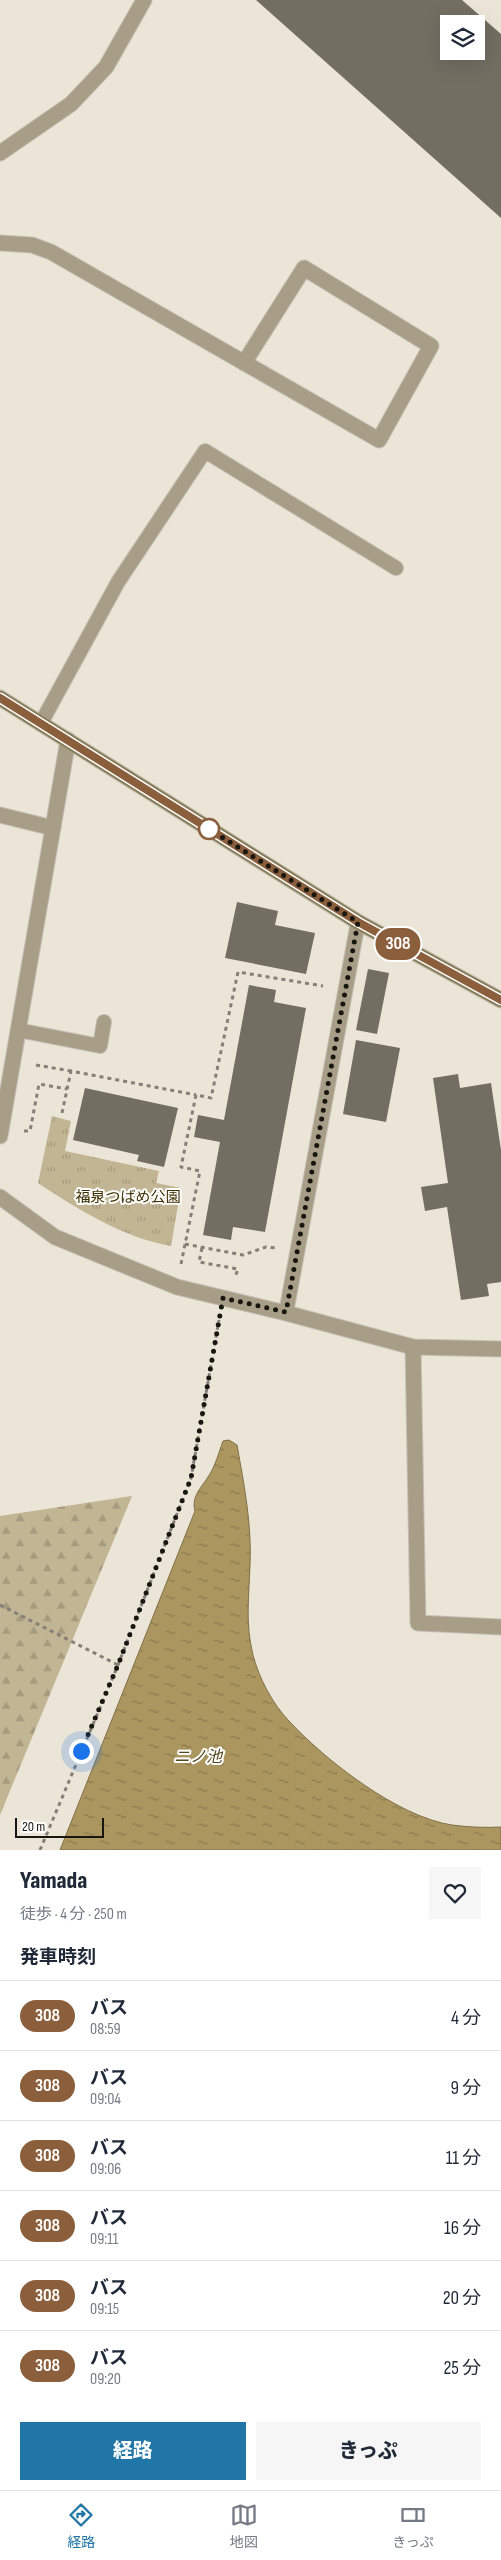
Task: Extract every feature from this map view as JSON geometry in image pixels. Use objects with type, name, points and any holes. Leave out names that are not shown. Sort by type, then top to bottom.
[{"type":"main road","points":[[0,698],[358,922],[501,1000]]},
{"type":"street","points":[[0,154],[71,104],[106,67],[144,0]]},
{"type":"street","points":[[0,243],[32,245],[51,252],[244,363],[379,440],[431,346],[304,268],[244,363]]},
{"type":"street","points":[[0,1136],[68,740]]},
{"type":"street","points":[[0,815],[53,828]]},
{"type":"street","points":[[0,1197],[55,1238],[177,1287],[286,1312],[413,1347],[501,1349]]},
{"type":"street","points":[[413,1347],[418,1623],[501,1627]]},
{"type":"lane","points":[[41,724],[118,582],[205,451],[396,568]]},
{"type":"lane","points":[[286,1312],[358,922]]},
{"type":"lane","points":[[18,1030],[100,1046],[104,1022]]},
{"type":"path","points":[[35,1065],[211,1098],[238,972],[344,990]]},
{"type":"path","points":[[62,1113],[71,1071]]},
{"type":"path","points":[[18,1129],[30,1132],[38,1084],[67,1089]]},
{"type":"path","points":[[181,1267],[200,1171],[181,1167],[196,1095]]},
{"type":"path","points":[[185,1244],[243,1255],[266,1247],[297,1251]]},
{"type":"path","points":[[40,1850],[118,1665],[191,1478],[223,1298]]},
{"type":"path","points":[[0,1605],[118,1665]]},
{"type":"green space","name":"福泉つばめ公園","points":[[52,1116],[71,1121],[65,1151],[159,1171],[156,1183],[181,1188],[171,1246],[136,1236],[102,1221],[38,1183]]},
{"type":"green space","points":[[132,1496],[0,1815],[0,1516]]},
{"type":"water","name":"ニノ池","points":[[229,1440],[237,1445],[249,1520],[248,1621],[253,1655],[267,1690],[277,1706],[289,1721],[322,1753],[364,1785],[386,1799],[431,1820],[452,1825],[501,1827],[501,1850],[60,1850],[195,1511],[194,1501],[213,1469],[223,1441]]},
{"type":"building","points":[[256,0],[462,0],[479,15],[440,15],[440,60],[485,60],[485,20],[501,34],[501,218]]},
{"type":"building","points":[[237,902],[278,911],[275,925],[315,933],[306,974],[225,958]]},
{"type":"building","points":[[368,969],[389,973],[377,1034],[356,1030]]},
{"type":"building","points":[[249,985],[276,990],[274,1002],[306,1008],[265,1232],[233,1227],[231,1240],[203,1235],[220,1142],[194,1137],[198,1115],[224,1120]]},
{"type":"building","points":[[356,1040],[400,1048],[386,1122],[343,1114]]},
{"type":"building","points":[[458,1074],[460,1088],[491,1083],[501,1150],[501,1282],[487,1284],[489,1296],[461,1300],[447,1207],[425,1211],[421,1187],[448,1183],[433,1078]]},
{"type":"building","points":[[85,1088],[178,1108],[164,1167],[137,1161],[139,1155],[73,1140]]},
{"type":"bus line","name":"308","points":[[0,698],[358,922],[501,1000]]},
{"type":"route","points":[[81,1751],[118,1665],[191,1478],[223,1298],[286,1312],[358,922],[209,829]]}]
